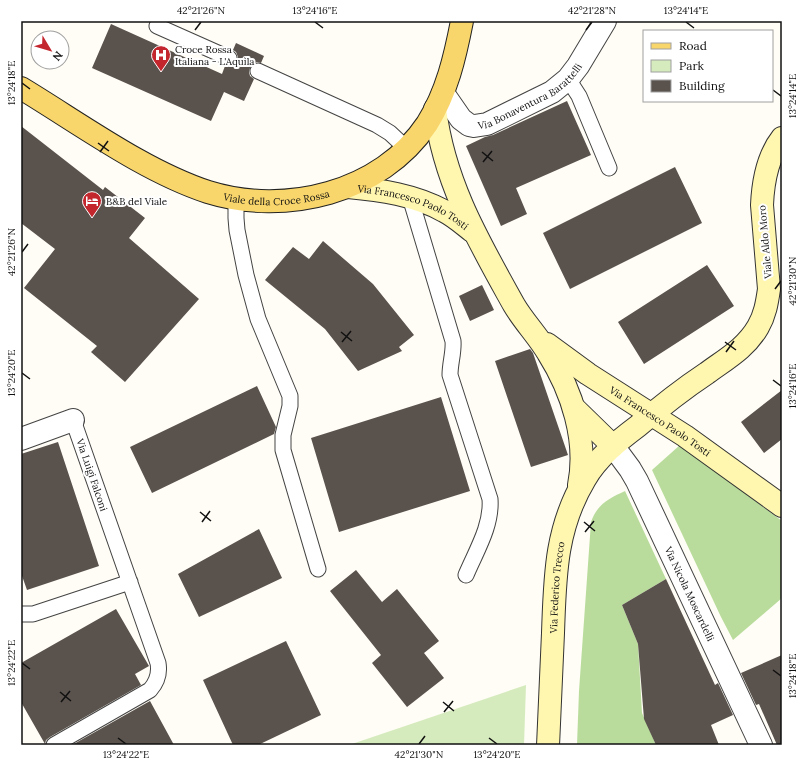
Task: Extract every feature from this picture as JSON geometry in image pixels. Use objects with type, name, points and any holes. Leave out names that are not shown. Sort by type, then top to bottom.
[{"type":"main road","name":"Viale della Croce Rossa","points":[[21,88],[102,138],[156,169],[185,183],[236,199],[265,202],[320,196],[348,187],[372,176],[406,148],[427,124],[439,102],[454,58],[462,21]]},
{"type":"street","name":"Via Bonaventura Barattelli","points":[[439,102],[469,124],[480,126],[487,124],[542,97],[568,79],[578,66],[605,21]]},
{"type":"street","name":"Via Francesco Paolo Tosti","points":[[439,102],[438,133],[460,204],[474,233],[517,311],[538,337],[555,365],[572,405],[582,443],[581,475],[578,490]]},
{"type":"street","name":"Viale Aldo Moro","points":[[613,446],[651,415],[742,348],[758,327],[768,302],[769,283],[762,192],[765,174],[777,144],[782,138]]},
{"type":"street","name":"Via Francesco Paolo Tosti","points":[[348,187],[386,191],[431,204],[445,211],[474,233]]},
{"type":"street","name":"Via Francesco Paolo Tosti","points":[[538,337],[588,374],[685,436],[782,506]]},
{"type":"street","name":"Via Francesco Paolo Tosti","points":[[572,405],[613,446]]},
{"type":"street","name":"Via Luigi Falconi","points":[[21,439],[73,420]]},
{"type":"street","name":"Via Federico Trecco","points":[[548,745],[555,592],[558,558],[565,524],[578,490],[594,466],[613,446]]},
{"type":"street","name":"Via Nicola Moscardelli","points":[[613,446],[637,481],[761,745]]},
{"type":"lane","points":[[157,26],[229,58]]},
{"type":"lane","points":[[258,71],[377,124],[406,148]]},
{"type":"lane","points":[[568,79],[579,96],[609,168]]},
{"type":"lane","points":[[410,197],[453,341],[454,348],[450,366],[450,375],[490,500],[488,522],[466,575]]},
{"type":"lane","points":[[236,199],[237,230],[246,275],[258,319],[290,396],[290,406],[283,435],[283,450],[318,569]]},
{"type":"lane","name":"Via Luigi Falconi","points":[[54,745],[150,690],[157,679],[159,671],[158,663],[73,420]]},
{"type":"lane","points":[[21,614],[33,614],[130,582]]},
{"type":"green space","points":[[680,445],[782,521],[782,598],[733,640],[652,470]]},
{"type":"green space","points":[[625,491],[666,579],[622,605],[638,644],[642,713],[656,745],[577,745],[579,691],[591,522],[600,506],[609,499]]},
{"type":"green space","points":[[526,685],[524,745],[349,745]]},
{"type":"building","name":"Croce Rossa Italiana - L'Aquila","points":[[111,24],[222,74],[225,66],[230,67],[235,65],[237,62],[238,57],[236,52],[233,50],[236,43],[264,56],[261,63],[257,62],[250,68],[250,76],[254,79],[244,101],[224,92],[211,121],[92,68]]},
{"type":"building","points":[[567,101],[591,155],[516,188],[527,214],[501,226],[466,146]]},
{"type":"building","points":[[21,126],[103,190],[105,187],[145,218],[129,238],[199,299],[125,382],[91,352],[97,346],[24,288],[55,249],[21,223]]},
{"type":"building","points":[[675,167],[702,223],[570,289],[543,233]]},
{"type":"building","points":[[323,241],[373,284],[414,335],[399,347],[402,351],[358,371],[325,329],[265,280],[293,247],[309,259]]},
{"type":"building","points":[[707,265],[734,306],[644,364],[618,322]]},
{"type":"building","points":[[482,285],[494,310],[470,321],[459,296]]},
{"type":"building","points":[[530,349],[533,353],[568,455],[531,467],[495,361]]},
{"type":"building","points":[[257,386],[276,427],[274,434],[152,493],[130,447]]},
{"type":"building","points":[[782,390],[782,439],[764,453],[741,422]]},
{"type":"building","points":[[441,397],[470,491],[339,532],[311,438]]},
{"type":"building","points":[[58,442],[99,566],[27,590],[21,573],[21,454]]},
{"type":"building","points":[[259,529],[282,578],[199,617],[178,574]]},
{"type":"building","points":[[356,570],[382,602],[397,589],[439,641],[424,653],[444,678],[407,707],[372,663],[381,655],[330,591]]},
{"type":"building","points":[[666,579],[715,685],[718,683],[733,715],[711,725],[719,745],[656,745],[644,719],[638,644],[622,605]]},
{"type":"building","points":[[116,609],[149,666],[135,674],[141,685],[50,737],[46,740],[45,744],[21,702],[21,663]]},
{"type":"building","points":[[286,641],[321,715],[258,745],[233,745],[203,680]]},
{"type":"building","points":[[782,655],[782,745],[777,745],[759,704],[756,705],[741,673]]},
{"type":"building","points":[[150,701],[174,745],[72,745]]},
{"type":"place","name":"Croce Rossa Italiana - L'Aquila","points":[[161,72]]},
{"type":"place","name":"B&B del Viale","points":[[92,218]]}]
